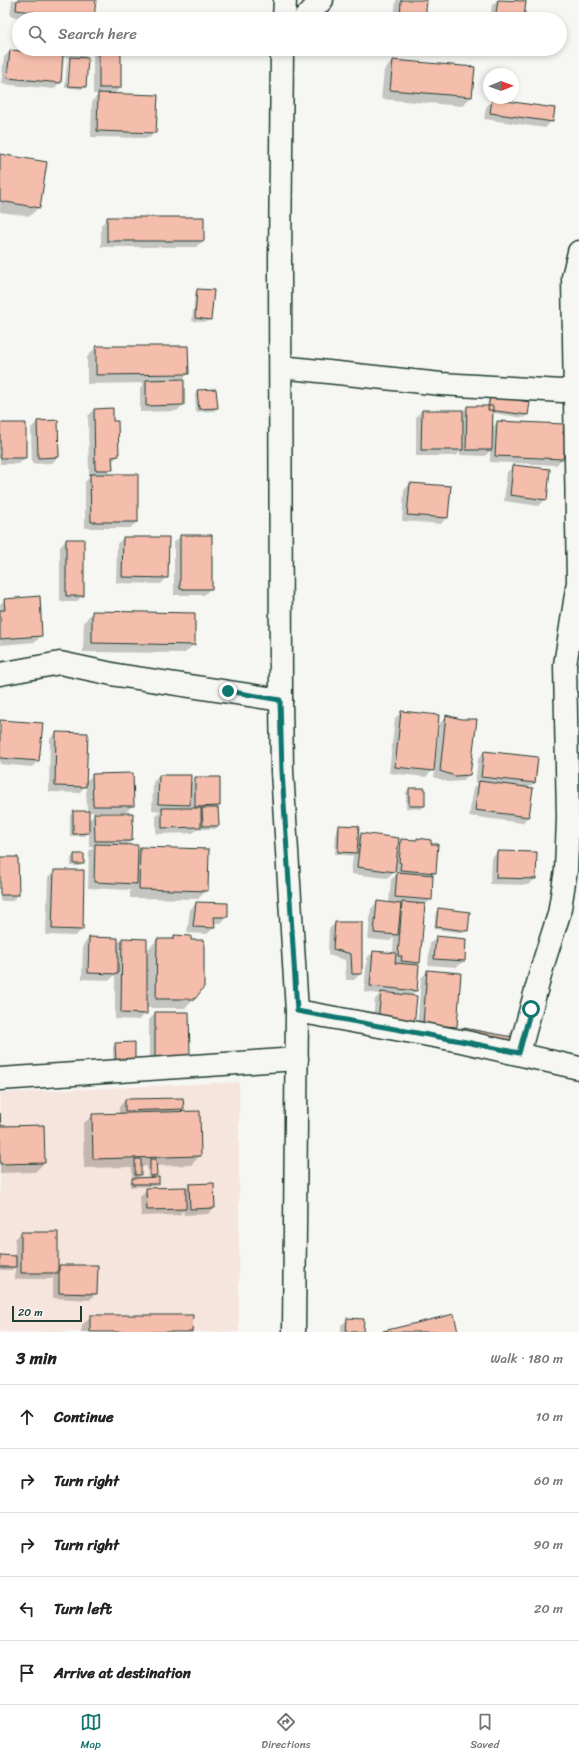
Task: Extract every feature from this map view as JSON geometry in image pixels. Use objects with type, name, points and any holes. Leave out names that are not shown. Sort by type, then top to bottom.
[{"type":"street","points":[[284,12],[285,0]]},
{"type":"street","points":[[311,12],[322,0]]},
{"type":"street","points":[[282,56],[280,262],[280,700],[282,771],[297,1011],[294,1332]]},
{"type":"street","points":[[519,1053],[544,961],[559,914],[566,870],[568,818],[566,664],[578,582],[574,277],[579,252]]},
{"type":"street","points":[[281,367],[440,384],[562,391],[575,387]]},
{"type":"street","points":[[0,674],[60,663],[117,675],[280,700]]},
{"type":"street","points":[[297,1011],[461,1041],[519,1053],[579,1068]]},
{"type":"street","points":[[0,1079],[296,1059]]},
{"type":"shaded area","points":[[239,1082],[239,1332],[0,1332],[0,1093]]},
{"type":"building","points":[[17,0],[96,0],[95,12],[33,12],[16,10]]},
{"type":"building","points":[[401,0],[427,0],[426,12],[400,12]]},
{"type":"building","points":[[498,0],[526,1],[525,12],[496,12]]},
{"type":"building","points":[[10,50],[12,50],[12,56],[63,56],[61,83],[7,78]]},
{"type":"building","points":[[99,56],[121,56],[121,88],[99,88]]},
{"type":"building","points":[[70,57],[88,58],[86,87],[68,86]]},
{"type":"building","points":[[393,60],[475,67],[472,97],[390,90]]},
{"type":"building","points":[[98,93],[158,95],[156,133],[97,131]]},
{"type":"building","points":[[519,103],[555,108],[553,122],[490,113],[491,104]]},
{"type":"building","points":[[0,154],[47,162],[40,208],[0,201]]},
{"type":"building","points":[[107,217],[204,217],[204,241],[107,241]]},
{"type":"building","points":[[197,289],[214,290],[211,320],[195,318]]},
{"type":"building","points":[[96,346],[188,346],[189,374],[96,375]]},
{"type":"building","points":[[184,379],[184,405],[146,406],[146,380]]},
{"type":"building","points":[[216,389],[218,408],[199,409],[197,390]]},
{"type":"building","points":[[490,396],[530,402],[528,415],[488,410]]},
{"type":"building","points":[[467,406],[493,406],[492,450],[466,450]]},
{"type":"building","points":[[113,408],[113,421],[118,421],[119,456],[112,457],[113,470],[95,470],[94,409]]},
{"type":"building","points":[[422,410],[463,410],[463,450],[421,450]]},
{"type":"building","points":[[58,420],[59,457],[38,458],[37,421]]},
{"type":"building","points":[[497,421],[564,424],[563,434],[568,434],[567,453],[564,452],[563,459],[495,456]]},
{"type":"building","points":[[0,423],[26,423],[26,458],[0,458]]},
{"type":"building","points":[[513,465],[550,469],[547,500],[510,495]]},
{"type":"building","points":[[90,474],[138,474],[138,522],[91,522]]},
{"type":"building","points":[[410,483],[451,486],[448,518],[407,515]]},
{"type":"building","points":[[180,535],[212,535],[212,589],[180,589]]},
{"type":"building","points":[[123,537],[169,537],[168,578],[122,577]]},
{"type":"building","points":[[66,539],[84,539],[84,596],[66,596]]},
{"type":"building","points":[[40,596],[42,636],[0,639],[0,610],[5,610],[4,599]]},
{"type":"building","points":[[92,611],[195,613],[195,645],[92,643]]},
{"type":"building","points":[[401,711],[439,715],[434,771],[395,767]]},
{"type":"building","points":[[446,715],[461,719],[477,719],[470,775],[455,776],[440,771]]},
{"type":"building","points":[[0,720],[43,723],[39,761],[0,758]]},
{"type":"building","points":[[56,732],[88,733],[86,787],[55,786]]},
{"type":"building","points":[[484,751],[538,757],[535,783],[481,777]]},
{"type":"building","points":[[133,773],[134,806],[93,806],[92,774]]},
{"type":"building","points":[[159,775],[191,775],[190,805],[158,804]]},
{"type":"building","points":[[195,777],[220,777],[220,806],[195,807]]},
{"type":"building","points":[[479,781],[533,788],[529,817],[475,810]]},
{"type":"building","points":[[409,788],[425,788],[425,806],[409,806]]},
{"type":"building","points":[[162,808],[201,808],[201,827],[162,828]]},
{"type":"building","points":[[202,808],[218,808],[219,826],[203,826]]},
{"type":"building","points":[[73,811],[89,811],[89,833],[73,834]]},
{"type":"building","points":[[94,813],[133,813],[132,841],[95,841]]},
{"type":"building","points":[[339,825],[359,826],[357,853],[338,852]]},
{"type":"building","points":[[361,833],[399,838],[395,872],[357,867]]},
{"type":"building","points":[[417,838],[431,840],[431,844],[438,844],[436,873],[400,870],[401,863],[399,862],[401,839],[417,840]]},
{"type":"building","points":[[95,844],[138,845],[137,884],[94,882]]},
{"type":"building","points":[[140,847],[209,849],[208,891],[139,889]]},
{"type":"building","points":[[497,851],[537,852],[536,879],[496,878]]},
{"type":"building","points":[[74,854],[84,854],[84,864],[74,864]]},
{"type":"building","points":[[0,857],[18,857],[19,895],[0,895]]},
{"type":"building","points":[[54,870],[84,870],[83,930],[52,929]]},
{"type":"building","points":[[397,872],[433,875],[432,900],[395,897]]},
{"type":"building","points":[[377,901],[401,904],[398,935],[374,933]]},
{"type":"building","points":[[196,902],[228,903],[228,917],[214,917],[215,928],[193,927]]},
{"type":"building","points":[[402,902],[425,904],[420,963],[401,961],[402,956],[398,956]]},
{"type":"building","points":[[438,908],[470,912],[468,931],[436,927]]},
{"type":"building","points":[[335,922],[362,922],[362,974],[352,974],[351,954],[333,949]]},
{"type":"building","points":[[174,935],[191,936],[191,940],[204,940],[204,987],[195,999],[156,999],[157,939],[174,939]]},
{"type":"building","points":[[436,936],[466,939],[465,961],[434,959]]},
{"type":"building","points":[[89,937],[118,938],[118,974],[88,973]]},
{"type":"building","points":[[122,938],[147,939],[147,1014],[121,1013]]},
{"type":"building","points":[[373,951],[396,953],[395,963],[419,965],[417,991],[370,986]]},
{"type":"building","points":[[427,970],[461,973],[457,1027],[423,1024]]},
{"type":"building","points":[[381,992],[417,996],[414,1026],[378,1022]]},
{"type":"building","points":[[155,1012],[189,1012],[190,1056],[155,1057]]},
{"type":"building","points":[[514,1027],[523,1029],[519,1051],[462,1040],[464,1028],[512,1037]]},
{"type":"building","points":[[135,1042],[135,1063],[116,1063],[115,1043]]},
{"type":"building","points":[[183,1098],[184,1109],[125,1111],[125,1099]]},
{"type":"building","points":[[200,1111],[201,1156],[93,1159],[92,1114]]},
{"type":"building","points":[[0,1113],[1,1126],[44,1125],[45,1163],[0,1164]]},
{"type":"building","points":[[135,1159],[141,1159],[141,1175],[135,1175]]},
{"type":"building","points":[[150,1159],[156,1159],[157,1175],[150,1176]]},
{"type":"building","points":[[159,1177],[159,1184],[132,1184],[132,1178]]},
{"type":"building","points":[[214,1183],[215,1208],[190,1209],[189,1184]]},
{"type":"building","points":[[186,1187],[186,1209],[147,1210],[146,1188]]},
{"type":"building","points":[[21,1232],[58,1232],[58,1273],[21,1273]]},
{"type":"building","points":[[0,1255],[16,1256],[16,1267],[0,1267]]},
{"type":"building","points":[[59,1265],[98,1265],[97,1294],[59,1293]]},
{"type":"building","points":[[454,1314],[458,1332],[383,1332],[383,1331]]},
{"type":"building","points":[[90,1315],[193,1315],[192,1332],[90,1332]]},
{"type":"building","points":[[347,1318],[364,1319],[363,1332],[346,1332]]},
{"type":"route","points":[[228,691],[280,700],[282,771],[297,1011],[519,1053],[531,1009]]}]
